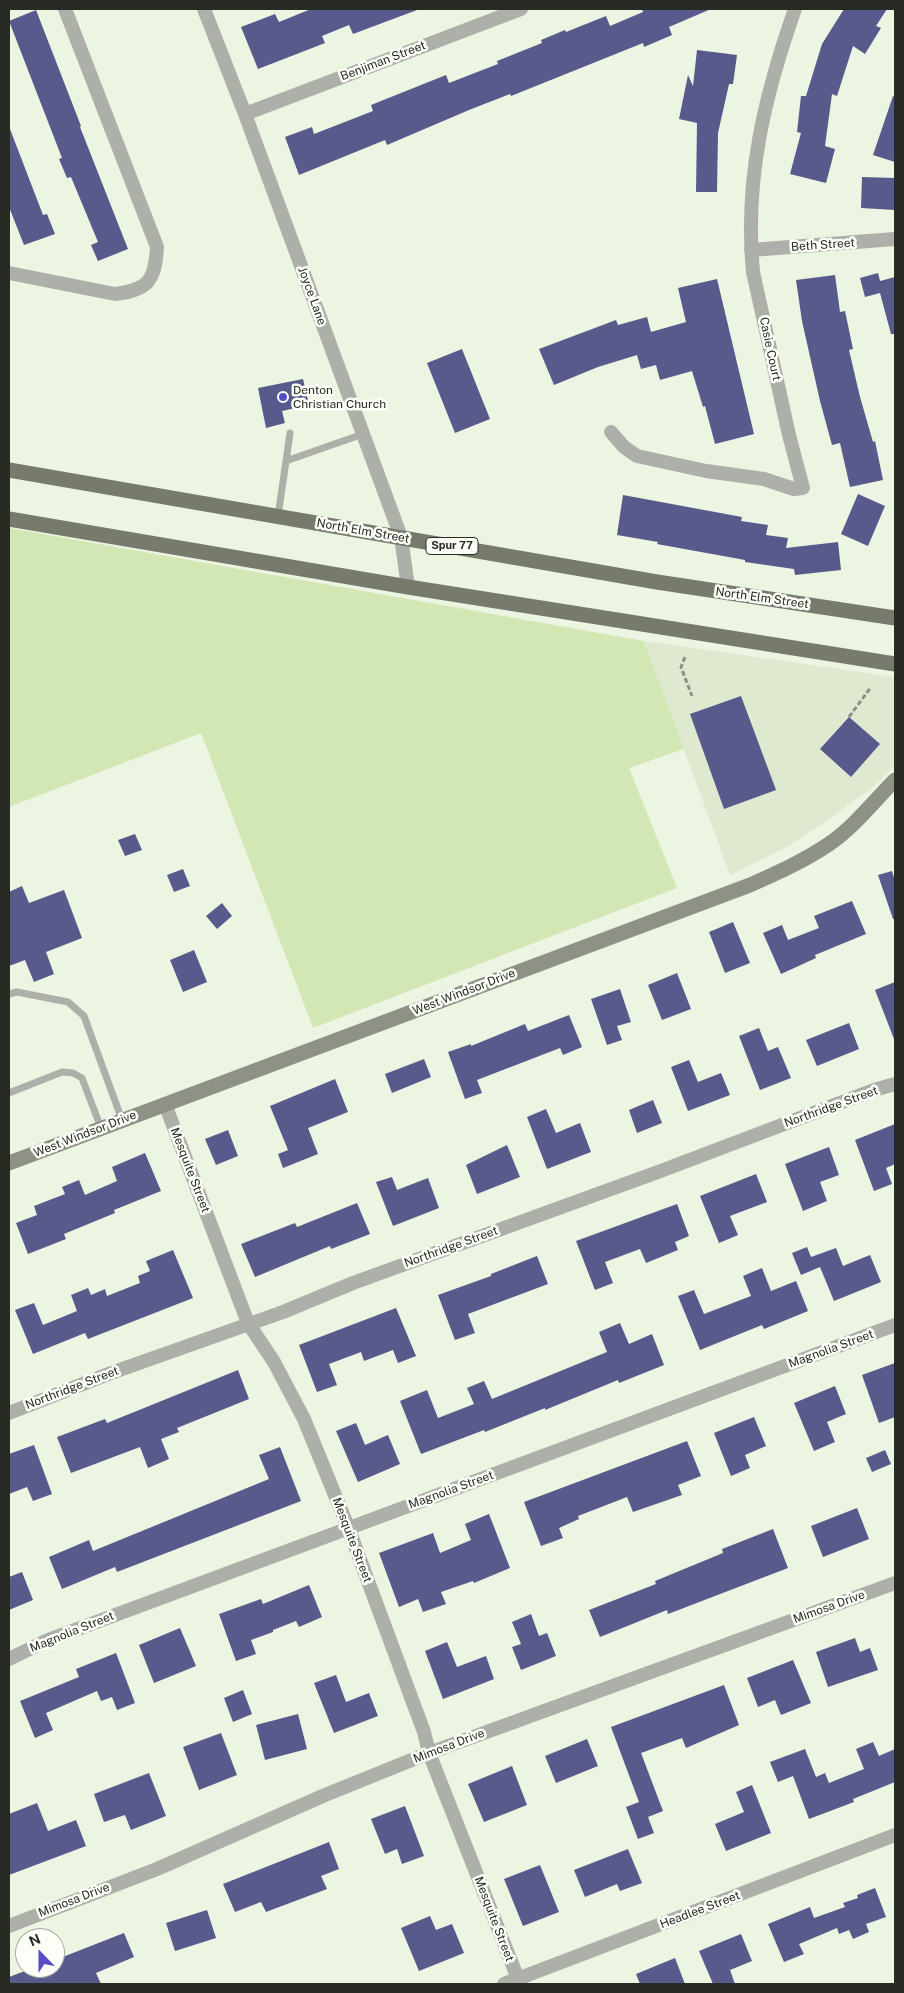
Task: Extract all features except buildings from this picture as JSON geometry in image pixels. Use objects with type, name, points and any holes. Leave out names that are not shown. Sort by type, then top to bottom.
[{"type":"main road","name":"North Elm Street","points":[[9,470],[657,582],[895,618]]},
{"type":"main road","points":[[9,519],[408,587],[895,664]]},
{"type":"street","points":[[9,273],[115,294],[131,292],[149,282],[156,266],[156,247],[65,9]]},
{"type":"street","name":"Joyce Lane","points":[[204,9],[245,114],[401,537],[408,587]]},
{"type":"street","name":"Benjiman Street","points":[[245,114],[521,9]]},
{"type":"street","name":"Casie Court","points":[[611,432],[624,447],[637,456],[706,471],[764,479],[794,489],[803,488],[789,435],[755,281],[751,250],[751,206],[757,143],[776,64],[795,9]]},
{"type":"street","name":"Beth Street","points":[[751,250],[895,239]]},
{"type":"street","name":"West Windsor Drive","points":[[9,1163],[750,885],[795,864],[830,843],[858,819],[895,780]]},
{"type":"street","name":"Northridge Street","points":[[9,1413],[111,1373],[283,1312],[381,1273],[658,1172],[874,1090],[895,1084]]},
{"type":"street","name":"Mesquite Street","points":[[164,1104],[248,1323],[274,1362],[304,1419],[348,1527],[424,1732],[429,1753],[519,1982]]},
{"type":"street","name":"Magnolia Street","points":[[9,1659],[48,1640],[895,1325]]},
{"type":"street","name":"Mimosa Drive","points":[[9,1926],[157,1869],[325,1795],[429,1753],[895,1583]]},
{"type":"street","name":"Headlee Street","points":[[504,1984],[519,1982],[895,1835]]},
{"type":"lane","points":[[278,516],[290,433]]},
{"type":"lane","points":[[286,461],[363,434]]},
{"type":"lane","points":[[9,994],[17,992],[68,1002],[84,1016],[122,1120]]},
{"type":"lane","points":[[9,1093],[62,1072],[74,1074],[82,1078],[101,1128]]},
{"type":"path","points":[[685,657],[681,667],[692,696]]},
{"type":"path","points":[[849,717],[871,687]]},
{"type":"shaded area","points":[[644,641],[895,677],[895,766],[872,788],[825,822],[787,847],[730,875]]},
{"type":"green space","points":[[9,528],[644,641],[684,749],[629,768],[677,888],[313,1028],[201,733],[9,807]]},
{"type":"place","name":"Denton Christian Church","points":[[283,397]]}]
